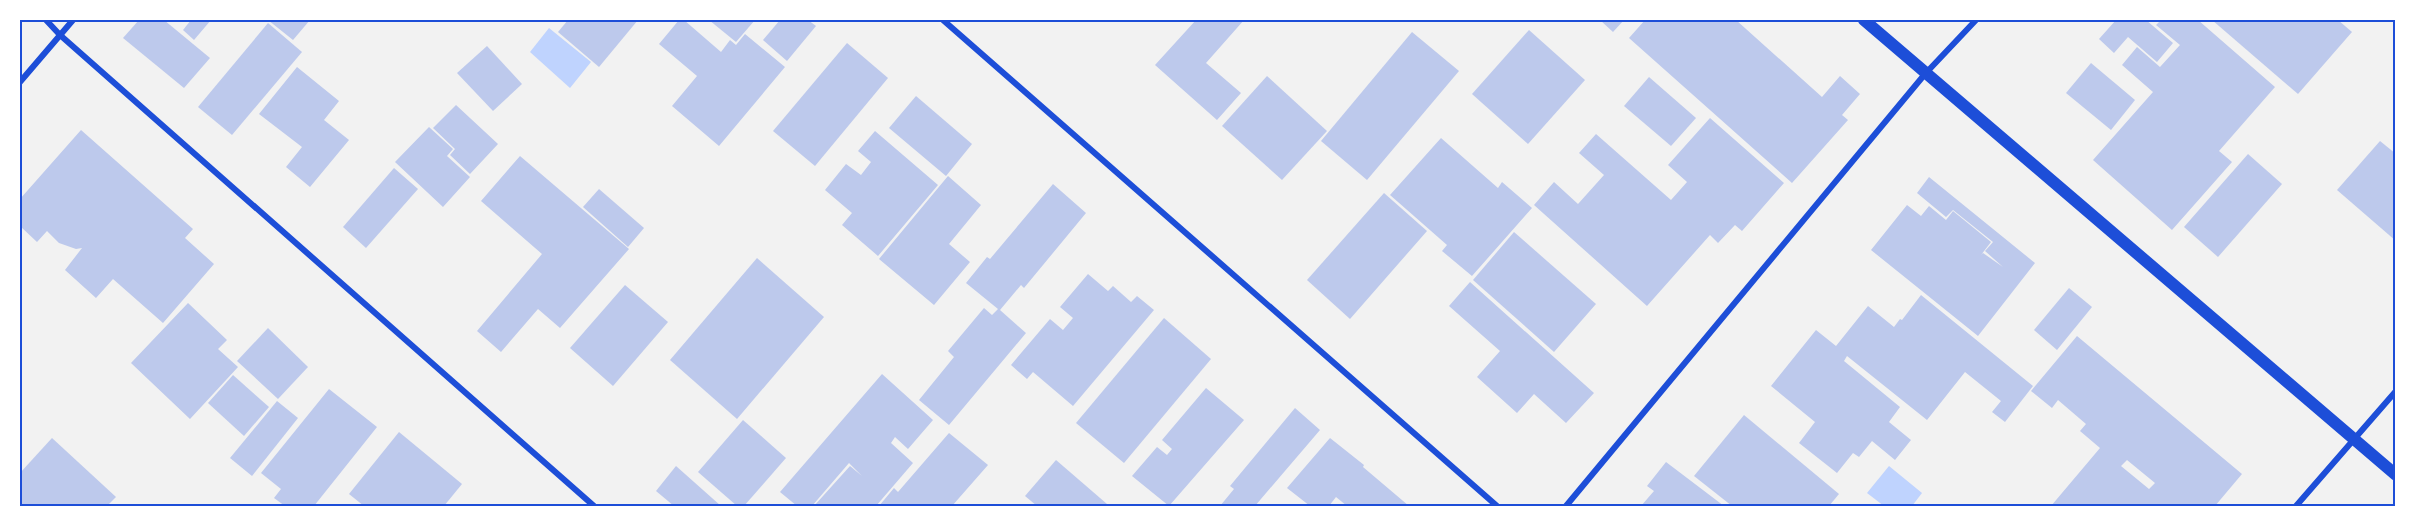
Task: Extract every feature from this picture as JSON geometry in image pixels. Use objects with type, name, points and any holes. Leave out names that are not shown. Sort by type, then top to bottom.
[{"type":"main road","points":[[1864,20],[2396,476]]},
{"type":"street","points":[[46,20],[60,35],[594,507]]},
{"type":"street","points":[[20,82],[73,20]]},
{"type":"street","points":[[943,20],[1497,507]]},
{"type":"street","points":[[1566,507],[1925,74],[1976,20]]},
{"type":"street","points":[[2296,507],[2352,439],[2396,391]]},
{"type":"water","points":[[549,28],[591,62],[570,88],[530,52]]},
{"type":"water","points":[[1889,466],[1922,493],[1912,506],[1884,506],[1867,493]]},
{"type":"building","points":[[139,20],[164,20],[210,58],[184,88],[123,38]]},
{"type":"building","points":[[191,20],[211,20],[194,40],[183,30]]},
{"type":"building","points":[[268,20],[310,20],[293,40]]},
{"type":"building","points":[[568,20],[638,20],[599,67],[558,32]]},
{"type":"building","points":[[679,20],[684,20],[721,52],[730,40],[736,45],[745,34],[785,67],[719,146],[672,106],[697,76],[659,44]]},
{"type":"building","points":[[709,20],[755,20],[736,42]]},
{"type":"building","points":[[780,20],[808,20],[816,26],[787,61],[763,40]]},
{"type":"building","points":[[1196,20],[1244,20],[1206,63],[1241,93],[1217,120],[1155,65]]},
{"type":"building","points":[[1600,20],[1624,20],[1613,32]]},
{"type":"building","points":[[1645,20],[1736,20],[1822,97],[1840,76],[1860,94],[1842,115],[1848,120],[1792,183],[1629,38]]},
{"type":"building","points":[[2116,20],[2146,20],[2173,43],[2157,62],[2128,37],[2114,53],[2099,39]]},
{"type":"building","points":[[2161,20],[2198,20],[2275,87],[2219,151],[2232,162],[2172,230],[2093,160],[2153,92],[2122,65],[2137,47],[2160,67],[2180,45],[2156,25]]},
{"type":"building","points":[[2212,20],[2338,20],[2352,32],[2298,94]]},
{"type":"building","points":[[268,23],[302,52],[232,135],[198,107]]},
{"type":"building","points":[[1529,30],[1585,80],[1528,144],[1472,94]]},
{"type":"building","points":[[1412,32],[1459,71],[1367,180],[1321,141]]},
{"type":"building","points":[[847,43],[888,78],[815,166],[773,131]]},
{"type":"building","points":[[487,46],[522,84],[493,111],[457,73]]},
{"type":"building","points":[[2091,63],[2135,100],[2111,130],[2066,93]]},
{"type":"building","points":[[297,67],[339,101],[324,120],[349,140],[310,187],[286,167],[302,147],[259,114]]},
{"type":"building","points":[[1267,76],[1327,131],[1282,180],[1222,126]]},
{"type":"building","points":[[1649,77],[1696,118],[1671,146],[1624,106]]},
{"type":"building","points":[[916,96],[972,144],[946,176],[889,128]]},
{"type":"building","points":[[456,105],[498,144],[470,174],[450,155],[455,149],[433,128]]},
{"type":"building","points":[[1710,118],[1784,183],[1742,231],[1735,225],[1718,243],[1710,235],[1647,306],[1534,205],[1554,182],[1578,204],[1604,175],[1579,153],[1596,134],[1671,200],[1687,182],[1668,165]]},
{"type":"building","points":[[429,127],[453,149],[447,156],[470,177],[443,207],[395,162]]},
{"type":"building","points":[[81,130],[193,229],[185,238],[214,264],[163,323],[113,279],[96,298],[65,270],[82,248],[76,249],[59,243],[47,231],[37,242],[20,226],[20,199]]},
{"type":"building","points":[[875,131],[938,185],[878,256],[842,225],[852,213],[825,190],[846,164],[861,175],[871,162],[858,151]]},
{"type":"building","points":[[1441,138],[1498,188],[1502,182],[1532,208],[1472,276],[1442,251],[1447,245],[1390,195]]},
{"type":"building","points":[[2380,141],[2396,154],[2396,241],[2337,190]]},
{"type":"building","points":[[2248,154],[2282,184],[2218,257],[2184,227]]},
{"type":"building","points":[[520,156],[629,249],[560,328],[538,309],[501,352],[477,331],[542,254],[481,201]]},
{"type":"building","points":[[394,168],[418,189],[366,248],[343,227]]},
{"type":"building","points":[[948,176],[981,205],[949,244],[970,262],[934,305],[879,259]]},
{"type":"building","points":[[1929,177],[2035,263],[1978,336],[1871,250],[1907,205],[1921,216],[1929,206],[1946,220],[1953,211],[1991,242],[1981,255],[1983,253],[2003,267],[1985,251],[1993,242],[1953,210],[1946,217],[1917,193]]},
{"type":"building","points":[[1053,184],[1086,213],[1024,288],[1021,285],[1000,310],[1026,333],[949,425],[919,400],[954,357],[948,351],[984,308],[992,315],[998,309],[966,283],[987,257],[990,259]]},
{"type":"building","points":[[599,189],[644,228],[628,247],[583,207]]},
{"type":"building","points":[[1384,193],[1427,231],[1350,319],[1307,280]]},
{"type":"building","points":[[1514,232],[1596,304],[1554,352],[1473,280]]},
{"type":"building","points":[[757,258],[824,317],[737,419],[670,360]]},
{"type":"building","points":[[1088,274],[1108,291],[1113,286],[1131,302],[1137,296],[1154,310],[1073,406],[1033,372],[1027,379],[1011,365],[1050,319],[1063,330],[1073,318],[1060,307]]},
{"type":"building","points":[[1470,282],[1594,393],[1566,423],[1534,394],[1517,413],[1477,377],[1500,351],[1449,306]]},
{"type":"building","points":[[625,285],[668,322],[613,386],[570,348]]},
{"type":"building","points":[[2069,288],[2092,307],[2057,350],[2034,330]]},
{"type":"building","points":[[1921,295],[2033,386],[2005,422],[1992,412],[2001,401],[1965,372],[1927,420],[1847,356],[1844,361],[1900,407],[1889,422],[1911,440],[1895,460],[1872,441],[1859,457],[1853,453],[1837,473],[1799,443],[1815,422],[1771,386],[1816,330],[1836,346],[1868,306],[1894,327]]},
{"type":"building","points":[[188,303],[227,340],[218,349],[238,367],[190,419],[131,363]]},
{"type":"building","points":[[1164,318],[1211,359],[1124,463],[1076,423]]},
{"type":"building","points":[[268,328],[308,367],[278,399],[237,361]]},
{"type":"building","points":[[2077,336],[2242,474],[2215,506],[2051,506],[2100,448],[2080,431],[2086,424],[2058,400],[2052,408],[2031,391]],"holes":[[[2127,460],[2155,483],[2149,489],[2121,466]]]},
{"type":"building","points":[[882,374],[933,420],[908,449],[895,437],[891,443],[913,463],[876,506],[814,506],[850,466],[862,476],[849,463],[812,506],[797,506],[780,492]]},
{"type":"building","points":[[233,375],[269,407],[244,436],[208,403]]},
{"type":"building","points":[[1206,388],[1244,420],[1169,506],[1132,476],[1157,447],[1167,455],[1172,449],[1162,440]]},
{"type":"building","points":[[329,389],[377,427],[314,506],[285,506],[274,498],[281,489],[261,473]]},
{"type":"building","points":[[277,401],[298,418],[252,476],[230,458]]},
{"type":"building","points":[[1295,408],[1320,430],[1255,506],[1220,506],[1234,489],[1230,486]]},
{"type":"building","points":[[1744,415],[1839,494],[1829,506],[1732,506],[1694,476]]},
{"type":"building","points":[[743,420],[786,458],[744,506],[737,506],[698,472]]},
{"type":"building","points":[[399,432],[462,484],[444,506],[364,506],[349,494]]},
{"type":"building","points":[[949,433],[988,465],[952,506],[879,506],[894,488],[898,492]]},
{"type":"building","points":[[52,438],[116,497],[107,506],[20,506],[20,473]]},
{"type":"building","points":[[1330,438],[1409,506],[1347,506],[1336,497],[1329,506],[1310,506],[1287,488]]},
{"type":"building","points":[[1056,460],[1107,504],[1105,506],[1037,506],[1025,496]]},
{"type":"building","points":[[1666,462],[1724,506],[1641,506],[1654,491],[1647,486]]},
{"type":"building","points":[[676,466],[721,506],[674,506],[656,491]]}]
